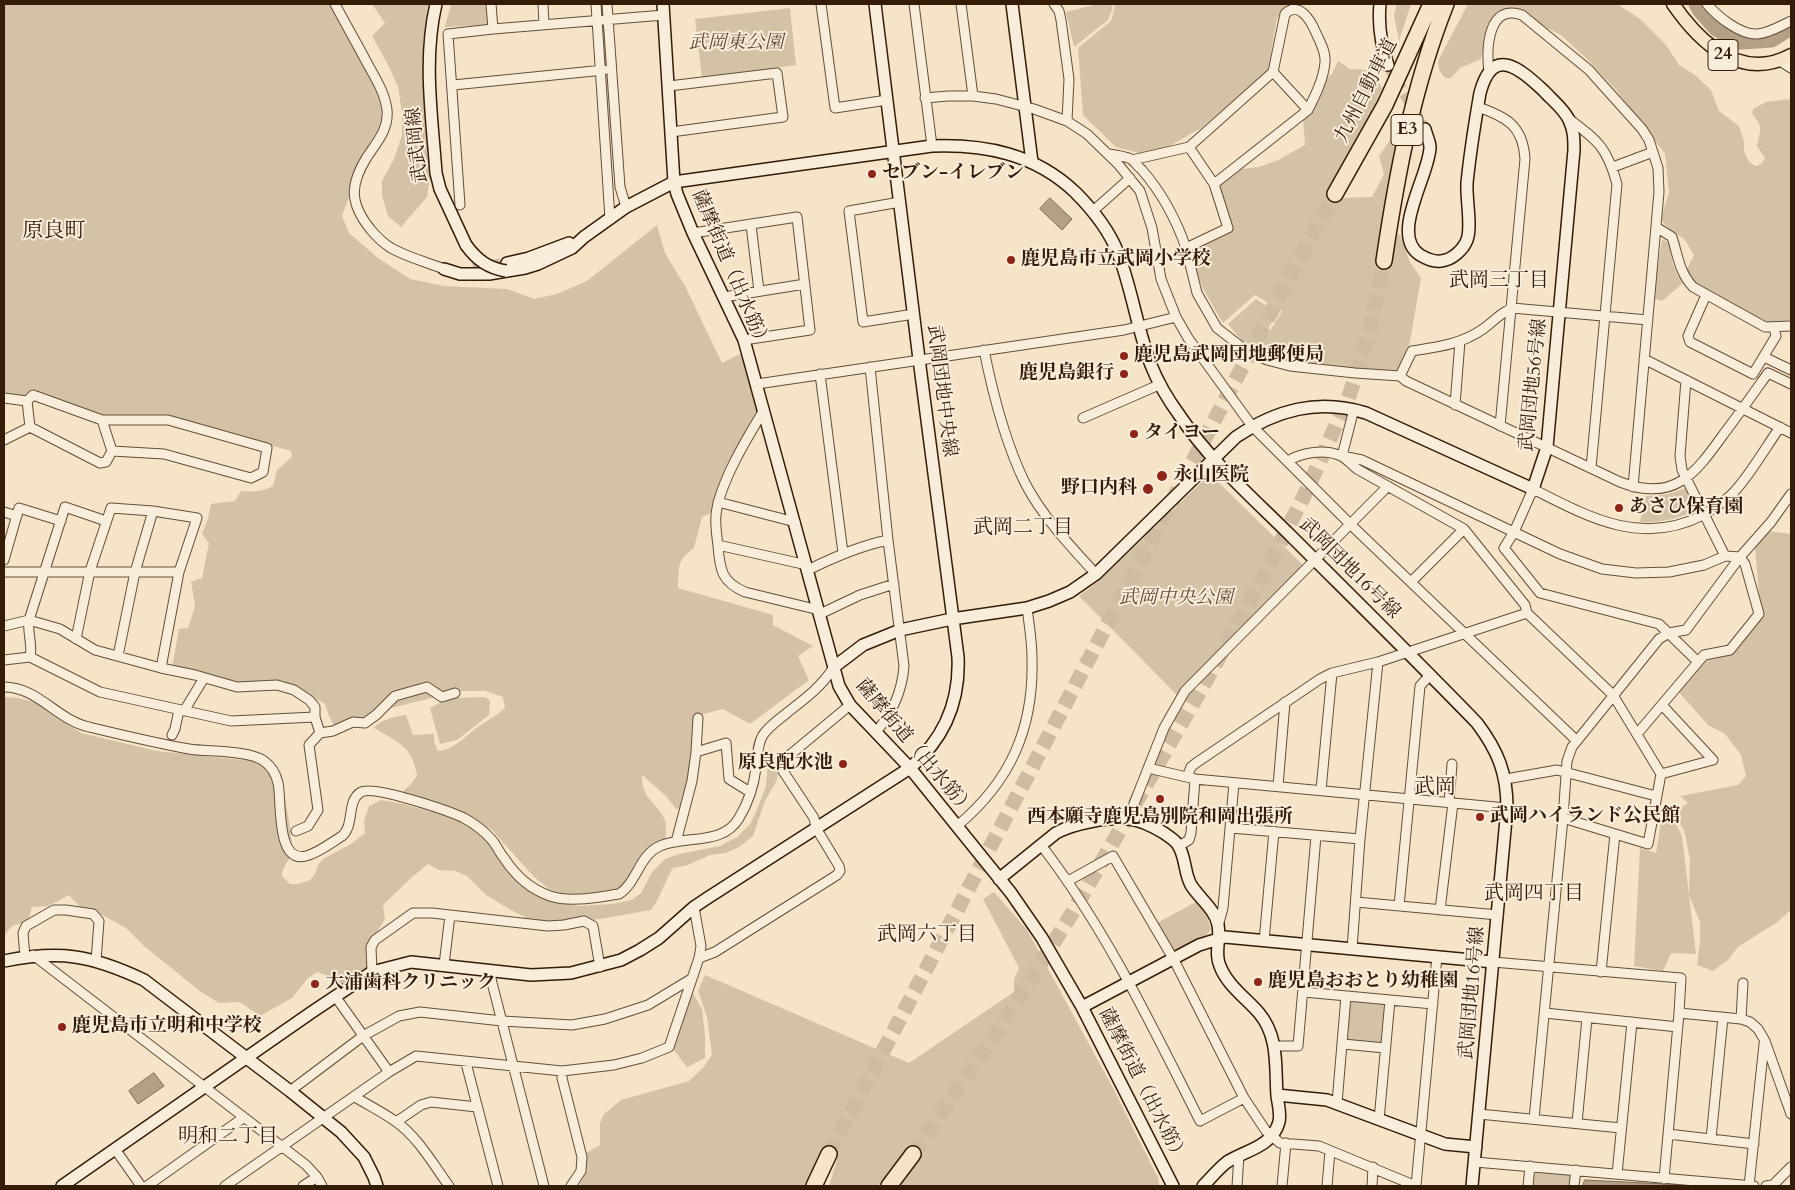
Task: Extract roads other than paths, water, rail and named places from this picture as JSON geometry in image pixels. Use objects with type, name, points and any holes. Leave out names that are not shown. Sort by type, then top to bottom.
[{"type":"highway","points":[[1385,105],[1423,4]]},
{"type":"highway","name":"九州自動車道","points":[[1335,194],[1385,105],[1431,4]]},
{"type":"highway","name":"九州自動車道","points":[[1384,261],[1407,129],[1421,74],[1446,4]]},
{"type":"highway","points":[[1394,198],[1415,114],[1457,4]]},
{"type":"highway","points":[[814,1186],[829,1154]]},
{"type":"highway","points":[[889,1186],[913,1154]]},
{"type":"main road","name":"24","points":[[1673,4],[1696,32],[1723,55],[1754,65],[1786,58]]},
{"type":"street","points":[[335,4],[381,88],[387,109],[387,121],[384,132],[366,158],[357,176],[354,189],[354,203],[359,215],[381,240],[391,248],[460,274],[489,274],[506,267],[525,268],[572,248],[584,237],[626,207],[674,182]]},
{"type":"street","name":"武武岡線","points":[[436,4],[430,44],[430,86],[436,173],[440,189],[466,245],[474,256],[488,266],[506,267]]},
{"type":"street","points":[[492,4],[493,29]]},
{"type":"street","points":[[543,4],[544,25]]},
{"type":"street","points":[[596,4],[610,219]]},
{"type":"street","points":[[607,4],[620,187],[626,207]]},
{"type":"street","points":[[821,4],[835,108],[887,100]]},
{"type":"street","name":"武岡団地中央線","points":[[62,1186],[246,1057],[372,972],[411,962],[553,975],[572,973],[621,960],[659,938],[694,907],[910,768],[934,744],[946,724],[953,706],[958,668],[876,4]]},
{"type":"street","points":[[914,4],[932,146]]},
{"type":"street","points":[[962,4],[972,96]]},
{"type":"street","points":[[1012,4],[1032,162]]},
{"type":"street","points":[[1054,4],[1062,20],[1069,79],[1067,121]]},
{"type":"street","points":[[1380,4],[1378,19],[1384,54],[1388,64]]},
{"type":"street","points":[[1707,4],[1714,13],[1728,23],[1756,34],[1771,31],[1791,21]]},
{"type":"street","points":[[1132,160],[1189,147],[1273,72],[1285,14],[1288,8],[1294,6],[1302,8],[1308,15],[1321,44],[1326,62],[1308,110],[1214,184]]},
{"type":"street","points":[[460,205],[448,34],[608,20],[663,10]]},
{"type":"street","name":"薩摩街道（出水筋）","points":[[663,10],[674,182],[693,233],[744,340],[839,686],[850,705],[910,768],[957,826],[1042,938],[1082,1007],[1173,1186]]},
{"type":"street","points":[[1425,129],[1430,147],[1409,222],[1408,236],[1412,247],[1417,253],[1430,261],[1442,261],[1452,258],[1460,251],[1467,240],[1467,184],[1478,107],[1483,82],[1489,72],[1487,55],[1492,29],[1496,21],[1505,13],[1513,12],[1522,15],[1589,70],[1642,129],[1649,140],[1658,168],[1659,182],[1633,487]]},
{"type":"street","points":[[1786,58],[1791,68]]},
{"type":"street","name":"武岡団地56号線","points":[[1489,72],[1500,65],[1507,65],[1518,69],[1559,106],[1568,118],[1573,130],[1574,150],[1548,447],[1533,490]]},
{"type":"street","points":[[453,85],[612,69]]},
{"type":"street","points":[[1273,72],[1308,110]]},
{"type":"street","points":[[669,86],[777,73],[783,117],[672,132]]},
{"type":"street","points":[[926,98],[972,96],[1024,106],[1067,121],[1087,134],[1108,154],[1140,191],[1148,214],[1161,279],[1176,317],[1188,338],[1252,426],[1350,524],[1576,740]]},
{"type":"street","points":[[1478,107],[1505,118],[1521,136],[1525,159],[1500,426]]},
{"type":"street","points":[[1568,118],[1600,144],[1605,151],[1618,184],[1591,468]]},
{"type":"street","name":"武岡団地16号線","points":[[674,182],[932,146],[958,145],[1005,152],[1032,162],[1064,182],[1093,211],[1118,252],[1152,366],[1180,416],[1214,458],[1477,723],[1489,739],[1499,760],[1506,779],[1507,808],[1472,1186]]},
{"type":"street","points":[[1186,248],[1228,228],[1214,184],[1189,147]]},
{"type":"street","points":[[1612,167],[1653,152]]},
{"type":"street","points":[[1108,154],[1132,160],[1163,198],[1178,226],[1198,293],[1218,328],[1244,349],[1267,360],[1290,366],[1400,376],[1406,381],[1455,405],[1633,487],[1659,488],[1670,486],[1686,479],[1701,466],[1768,373],[1791,384]]},
{"type":"street","points":[[1093,211],[1130,178]]},
{"type":"street","points":[[900,202],[849,211],[863,322],[914,314]]},
{"type":"street","points":[[693,233],[797,217],[810,330],[744,340]]},
{"type":"street","points":[[751,224],[759,291]]},
{"type":"street","points":[[1656,227],[1672,237],[1679,266],[1685,279],[1693,287],[1765,327],[1791,326]]},
{"type":"street","points":[[444,269],[473,268]]},
{"type":"street","points":[[724,297],[805,284]]},
{"type":"street","points":[[1706,295],[1688,336],[1690,342],[1753,374],[1776,336],[1774,328]]},
{"type":"street","points":[[1400,376],[1412,351],[1444,346],[1460,341],[1483,329],[1500,313],[1512,308],[1648,320]]},
{"type":"street","points":[[757,384],[1139,327],[1176,317]]},
{"type":"street","points":[[1455,405],[1460,341]]},
{"type":"street","points":[[984,350],[1000,417],[1026,484],[1058,532],[1096,574]]},
{"type":"street","points":[[1764,357],[1791,370]]},
{"type":"street","points":[[1644,360],[1791,433]]},
{"type":"street","points":[[870,367],[888,540],[904,666],[903,681],[893,709],[876,732]]},
{"type":"street","points":[[820,374],[843,553]]},
{"type":"street","points":[[1686,380],[1680,456],[1682,470],[1726,556]]},
{"type":"street","points":[[1083,418],[1161,384]]},
{"type":"street","points":[[27,401],[33,395],[102,420],[168,420],[267,448],[263,472],[251,478],[164,454],[112,451]]},
{"type":"street","points":[[4,398],[27,401]]},
{"type":"street","points":[[27,401],[30,427]]},
{"type":"street","points":[[4,687],[35,695],[61,715],[85,726],[192,749],[249,755],[263,760],[271,768],[278,782],[282,833],[288,849],[300,857],[314,852],[346,832],[354,800],[362,792],[369,790],[411,799],[464,818],[492,839],[503,858],[518,877],[551,896],[564,899],[619,894],[626,890],[646,857],[654,849],[676,842],[713,837],[730,828],[739,818],[750,792],[762,736],[807,698],[825,680],[834,667],[863,645],[900,630],[952,619],[1027,608],[1070,592],[1096,574],[1236,437],[1252,426],[1275,415],[1311,406],[1354,409],[1380,419],[1590,516],[1628,527],[1656,529],[1683,524],[1716,507],[1734,492],[1780,427]]},
{"type":"street","points":[[1342,456],[1354,409]]},
{"type":"street","points":[[764,410],[722,488],[718,502],[716,527],[719,564],[729,584],[745,592],[819,612],[860,595],[894,584]]},
{"type":"street","points":[[30,427],[100,463],[106,462],[112,451],[102,420]]},
{"type":"street","points":[[4,440],[30,427]]},
{"type":"street","points":[[1288,461],[1296,456],[1320,452],[1362,460],[1574,560],[1616,572],[1669,572],[1704,565],[1726,556],[1740,557]]},
{"type":"street","points":[[1342,456],[1357,468],[1464,529],[1525,605],[1527,613],[1613,695],[1661,774],[1648,844],[1563,818]]},
{"type":"street","points":[[1128,819],[1172,712],[1184,692],[1388,486]]},
{"type":"street","points":[[1533,490],[1514,532],[1504,548],[1540,593],[1659,624],[1698,662]]},
{"type":"street","points":[[1534,1120],[1567,761],[1572,747],[1659,639],[1669,634],[1686,630],[1740,557],[1772,522],[1791,494]]},
{"type":"street","points":[[718,502],[794,522]]},
{"type":"street","points":[[30,658],[29,620],[65,507],[106,521]]},
{"type":"street","points":[[4,560],[20,508],[61,521]]},
{"type":"street","points":[[76,639],[90,571],[111,508],[153,511],[197,518],[180,572],[161,668]]},
{"type":"street","points":[[118,656],[134,572],[153,511]]},
{"type":"street","points":[[4,512],[17,516]]},
{"type":"street","points":[[1411,582],[1464,529]]},
{"type":"street","points":[[718,545],[807,567],[869,544],[888,540]]},
{"type":"street","points":[[1637,734],[1704,655],[1730,650],[1759,614],[1745,564],[1740,557]]},
{"type":"street","points":[[4,572],[180,572]]},
{"type":"street","points":[[957,826],[983,803],[993,791],[1010,763],[1025,729],[1030,708],[1032,656],[1027,608]]},
{"type":"street","points":[[1179,846],[1189,840],[1191,833],[1191,768],[1285,702],[1332,673],[1378,662],[1527,613]]},
{"type":"street","points":[[4,626],[29,620],[60,629],[94,650],[161,668],[237,687],[277,685],[294,690],[309,700],[315,707],[315,717],[320,733]]},
{"type":"street","points":[[4,660],[30,658],[100,692],[231,721],[315,717]]},
{"type":"street","points":[[1352,949],[1360,839],[1366,795],[1378,662]]},
{"type":"street","points":[[1322,790],[1332,673]]},
{"type":"street","points":[[1399,906],[1420,686],[1430,675]]},
{"type":"street","points":[[172,735],[182,710],[204,678]]},
{"type":"street","points":[[296,831],[308,826],[318,810],[309,745],[320,733],[333,731],[353,722],[365,723],[395,696],[427,688],[442,697],[455,693]]},
{"type":"street","points":[[1278,786],[1285,702]]},
{"type":"street","points":[[699,958],[715,952],[837,874],[840,870],[816,828],[814,818],[783,771],[785,759],[850,705]]},
{"type":"street","points":[[1661,774],[1713,760],[1662,705]]},
{"type":"street","points":[[676,842],[692,781],[698,718]]},
{"type":"street","points":[[696,752],[726,743],[728,779],[750,792]]},
{"type":"street","points":[[1440,910],[1451,803],[1452,764]]},
{"type":"street","points":[[1148,768],[1191,778],[1234,783],[1507,808]]},
{"type":"street","points":[[1506,779],[1557,770],[1656,796]]},
{"type":"street","points":[[1203,1186],[1221,1166],[1260,1147],[1271,1136],[1280,1115],[1277,1095],[1275,1046],[1269,1028],[1263,1018],[1222,972],[1218,960],[1218,926],[1223,908],[1234,783]]},
{"type":"street","points":[[999,879],[1056,833],[1070,826],[1114,819],[1128,819],[1156,828],[1170,837],[1179,846],[1189,881],[1211,911],[1218,926]]},
{"type":"street","points":[[1231,828],[1360,839]]},
{"type":"street","points":[[1264,941],[1274,831]]},
{"type":"street","points":[[1601,972],[1615,834]]},
{"type":"street","points":[[1275,1046],[1298,1046],[1316,836]]},
{"type":"street","points":[[1041,845],[1068,881],[1130,982],[1200,1120],[1244,1098]]},
{"type":"street","points":[[1068,881],[1112,856],[1174,960],[1244,1098],[1271,1136],[1280,1143],[1319,1146],[1416,1186],[1437,956]]},
{"type":"street","points":[[1356,902],[1498,915]]},
{"type":"street","points":[[225,1186],[389,1072],[416,1056],[513,1068],[562,1071],[614,1066],[642,1058],[669,1047],[699,958],[701,946],[694,907]]},
{"type":"street","points":[[96,960],[99,921],[93,914],[54,910],[26,926],[23,933],[29,956],[306,1165],[317,1176],[322,1186]]},
{"type":"street","points":[[372,972],[371,947],[374,940],[413,913],[450,915],[548,926],[584,921],[593,926],[600,966]]},
{"type":"street","points":[[444,965],[450,915]]},
{"type":"street","points":[[1082,1007],[1174,960],[1199,945],[1225,937],[1681,978],[1664,1179]]},
{"type":"street","points":[[4,961],[29,956],[79,957],[96,960],[144,980],[341,1132],[364,1157],[377,1186]]},
{"type":"street","points":[[489,970],[544,1186]]},
{"type":"street","points":[[290,1091],[363,1036],[399,1016],[420,1012],[502,1022],[572,1025],[605,1019],[648,1005],[691,978]]},
{"type":"street","points":[[1741,1019],[1743,983]]},
{"type":"street","points":[[1304,992],[1433,1004]]},
{"type":"street","points":[[335,996],[389,1072]]},
{"type":"street","points":[[1337,1103],[1346,996]]},
{"type":"street","points":[[1379,1120],[1390,1000]]},
{"type":"street","points":[[1545,1013],[1678,1026]]},
{"type":"street","points":[[1679,1013],[1741,1019],[1750,1022],[1758,1028],[1765,1041],[1791,1114]]},
{"type":"street","points":[[1711,1139],[1723,1017]]},
{"type":"street","points":[[1577,1124],[1587,1018]]},
{"type":"street","points":[[1617,1174],[1632,1022]]},
{"type":"street","points":[[1749,1186],[1765,1041]]},
{"type":"street","points":[[1343,1044],[1385,1048]]},
{"type":"street","points":[[466,1062],[498,1186]]},
{"type":"street","points":[[562,1071],[562,1078],[582,1157],[581,1171],[571,1186]]},
{"type":"street","points":[[1277,1095],[1327,1100],[1445,1144],[1476,1147]]},
{"type":"street","points":[[355,1096],[396,1122],[418,1144],[449,1186]]},
{"type":"street","points":[[396,1122],[421,1105],[431,1102],[478,1107]]},
{"type":"street","points":[[1480,1114],[1621,1128]]},
{"type":"street","points":[[147,1186],[243,1118]]},
{"type":"street","points":[[1668,1134],[1754,1144]]},
{"type":"street","points":[[1282,1186],[1286,1143]]},
{"type":"street","points":[[114,1149],[140,1186]]},
{"type":"street","points":[[1327,1186],[1330,1151]]},
{"type":"street","points":[[1237,1186],[1239,1156]]},
{"type":"street","points":[[1475,1162],[1617,1174],[1693,1184],[1754,1186]]},
{"type":"street","points":[[1528,1186],[1530,1166]]},
{"type":"street","points":[[1372,1186],[1373,1167]]},
{"type":"street","points":[[1766,1186],[1773,1184],[1791,1168]]},
{"type":"street","points":[[1574,1186],[1576,1170]]},
{"type":"street","points":[[303,1186],[317,1176]]},
{"type":"waterway","points":[[1696,4],[1716,29],[1741,42],[1772,40],[1791,28]]},
{"type":"tunnel","points":[[1388,65],[1425,129]]},
{"type":"tunnel","points":[[829,1154],[1335,194]]},
{"type":"tunnel","points":[[913,1154],[1009,1014],[1071,915],[1211,672],[1263,577],[1304,496],[1348,399],[1371,325],[1384,261]]},
{"type":"tunnel","points":[[473,268],[507,263]]},
{"type":"place","name":"セブン-イレブン","points":[[872,174]]},
{"type":"place","name":"鹿児島市立武岡小学校","points":[[1011,260]]},
{"type":"place","name":"鹿児島武岡団地郵便局","points":[[1124,356]]},
{"type":"place","name":"鹿児島銀行","points":[[1124,374]]},
{"type":"place","name":"タイヨー","points":[[1134,434]]},
{"type":"place","name":"永山医院","points":[[1162,476]]},
{"type":"place","name":"野口内科","points":[[1148,489]]},
{"type":"place","name":"あさひ保育園","points":[[1619,508]]},
{"type":"place","name":"原良配水池","points":[[843,764]]},
{"type":"place","name":"西本願寺鹿児島別院和岡出張所","points":[[1160,799]]},
{"type":"place","name":"武岡ハイランド公民館","points":[[1480,817]]},
{"type":"place","name":"鹿児島おおとり幼稚園","points":[[1258,982]]},
{"type":"place","name":"大浦歯科クリニック","points":[[315,984]]},
{"type":"place","name":"鹿児島市立明和中学校","points":[[62,1027]]},
{"type":"district","name":"原良町","points":[[54,232]]},
{"type":"district","name":"武岡三丁目","points":[[1499,281]]},
{"type":"district","name":"武岡二丁目","points":[[1023,528]]},
{"type":"district","name":"武岡","points":[[1435,788]]},
{"type":"district","name":"武岡四丁目","points":[[1534,894]]},
{"type":"district","name":"武岡六丁目","points":[[927,935]]},
{"type":"district","name":"明和二丁目","points":[[228,1137]]},
{"type":"park label","name":"武岡東公園","points":[[736,44]]},
{"type":"park label","name":"武岡中央公園","points":[[1176,599]]}]
